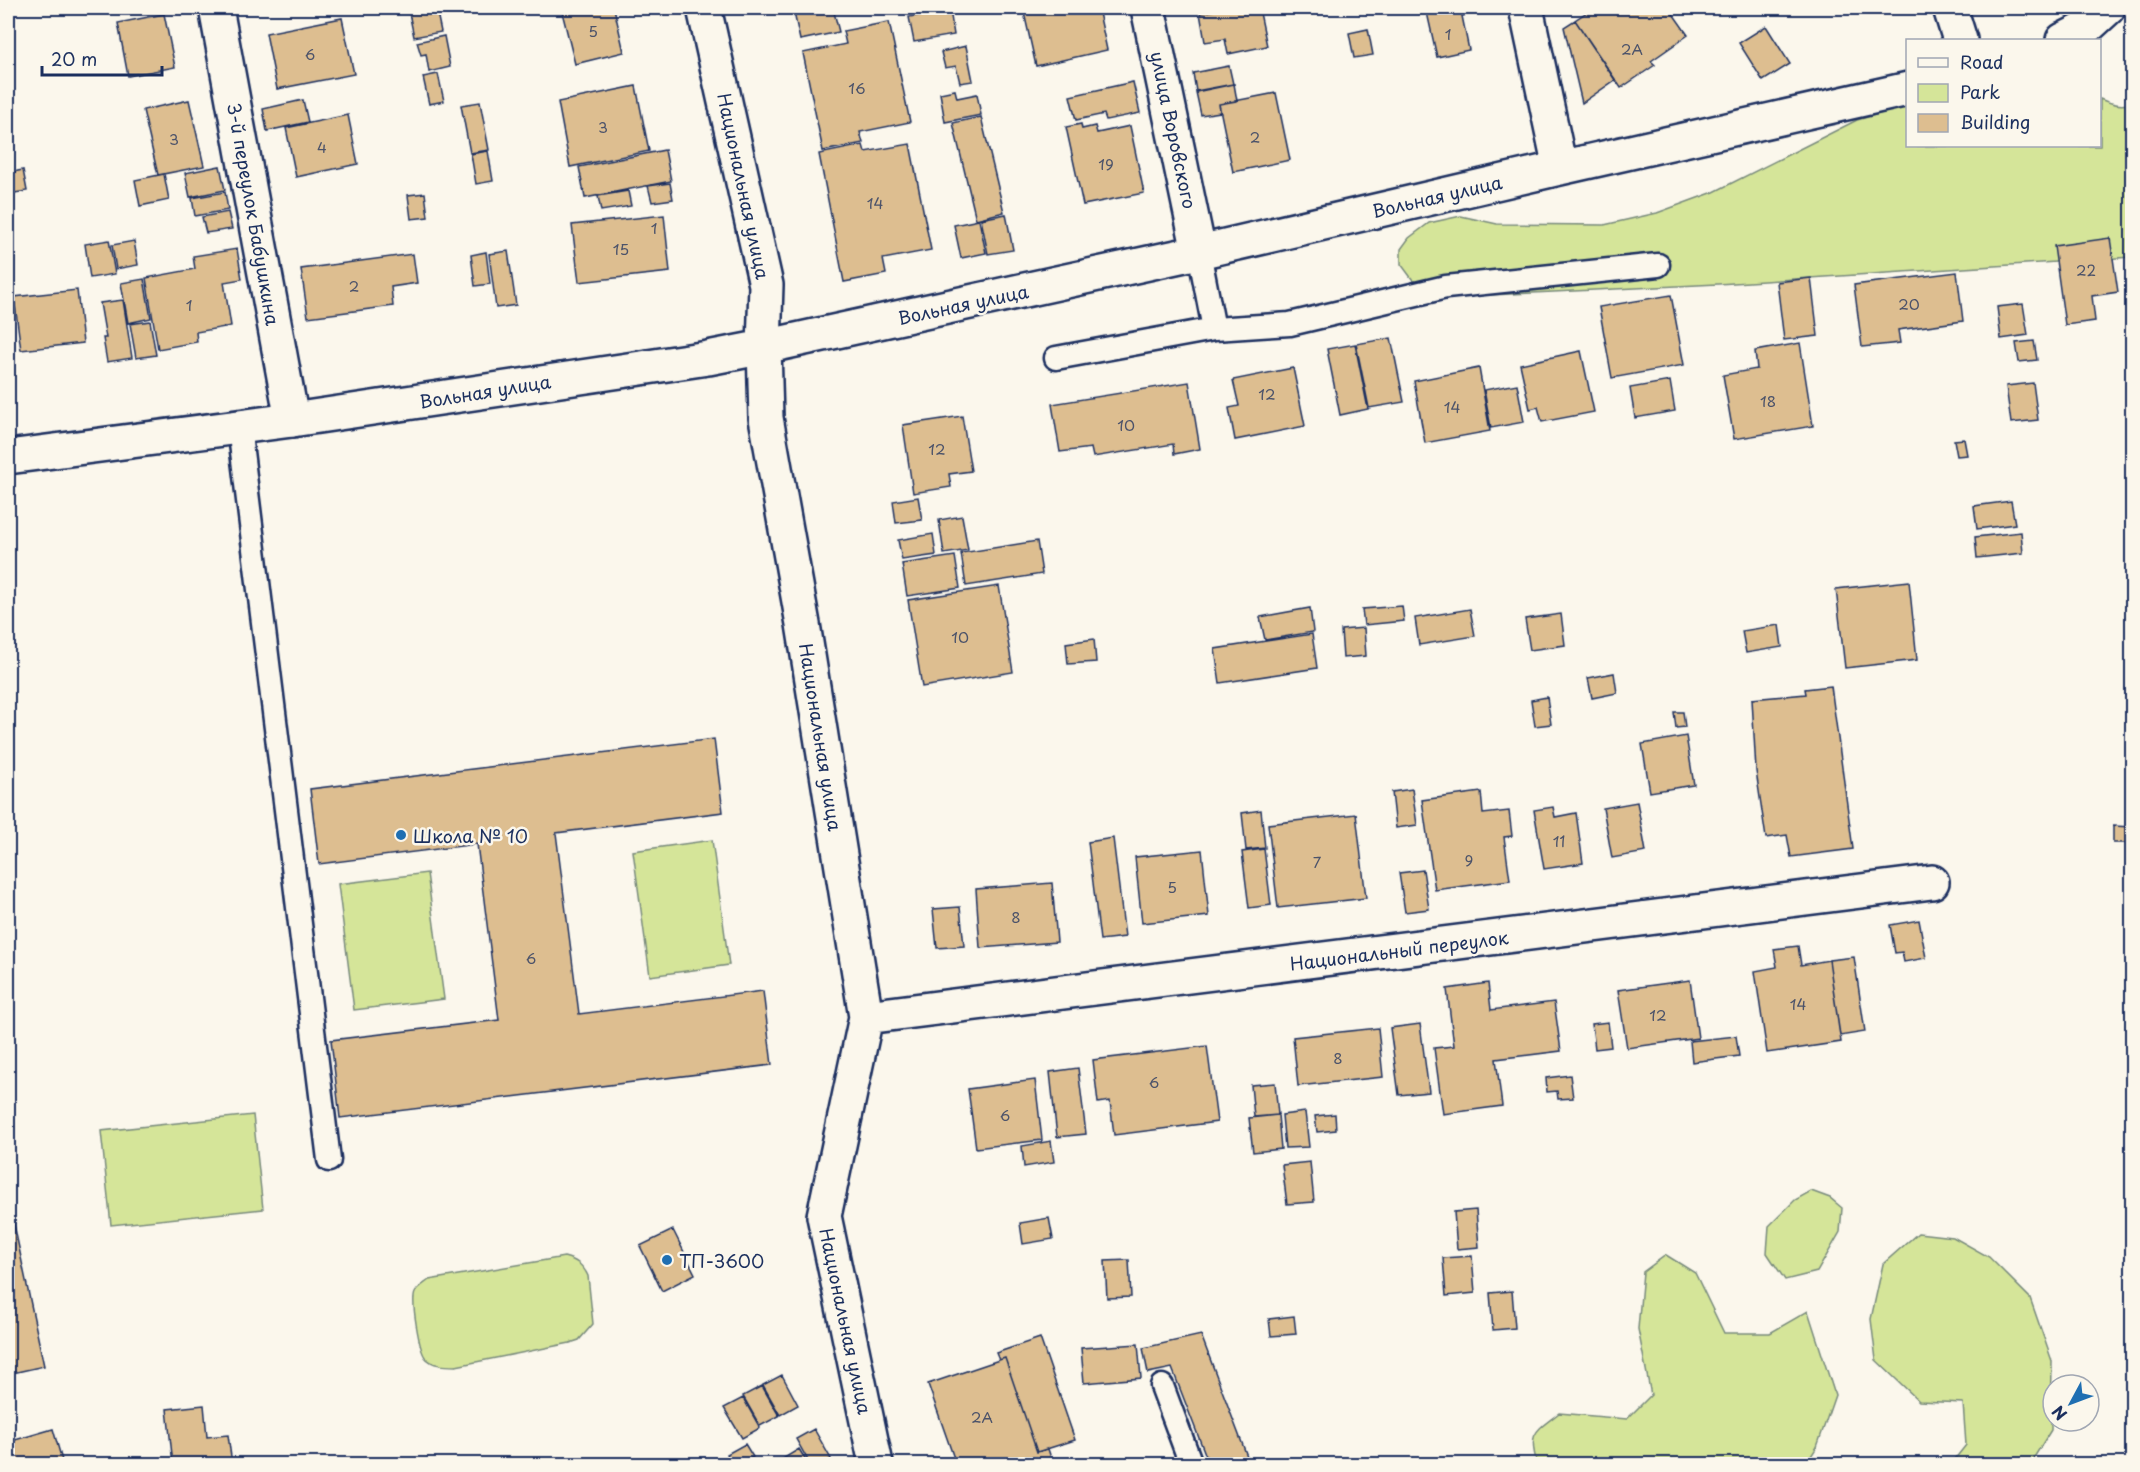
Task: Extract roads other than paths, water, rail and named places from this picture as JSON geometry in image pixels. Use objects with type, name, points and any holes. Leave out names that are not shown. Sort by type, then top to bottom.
[{"type":"street","name":"3-й переулок Бабушкина","points":[[216,8],[292,420]]},
{"type":"street","name":"Национальная улица","points":[[704,8],[766,285],[764,347],[766,418],[803,624],[866,1017],[824,1216],[875,1464]]},
{"type":"street","name":"улица Воровского","points":[[1148,8],[1199,252]]},
{"type":"street","points":[[1526,8],[1560,168]]},
{"type":"street","points":[[1950,8],[1960,39]]},
{"type":"street","points":[[2065,39],[2085,29],[2108,8]]},
{"type":"street","name":"Вольная улица","points":[[8,457],[292,420],[708,358],[1199,252],[1906,89]]},
{"type":"street","name":"Национальный переулок","points":[[866,1017],[1932,882]]},
{"type":"lane","points":[[1199,252],[1214,329]]},
{"type":"lane","points":[[1056,358],[1214,329],[1290,324],[1446,287],[1658,265]]},
{"type":"lane","points":[[239,427],[329,1160]]},
{"type":"lane","points":[[1162,1386],[1191,1464]]},
{"type":"place","name":"Школа № 10","points":[[401,835]]},
{"type":"place","name":"ТП-3600","points":[[667,1260]]}]
